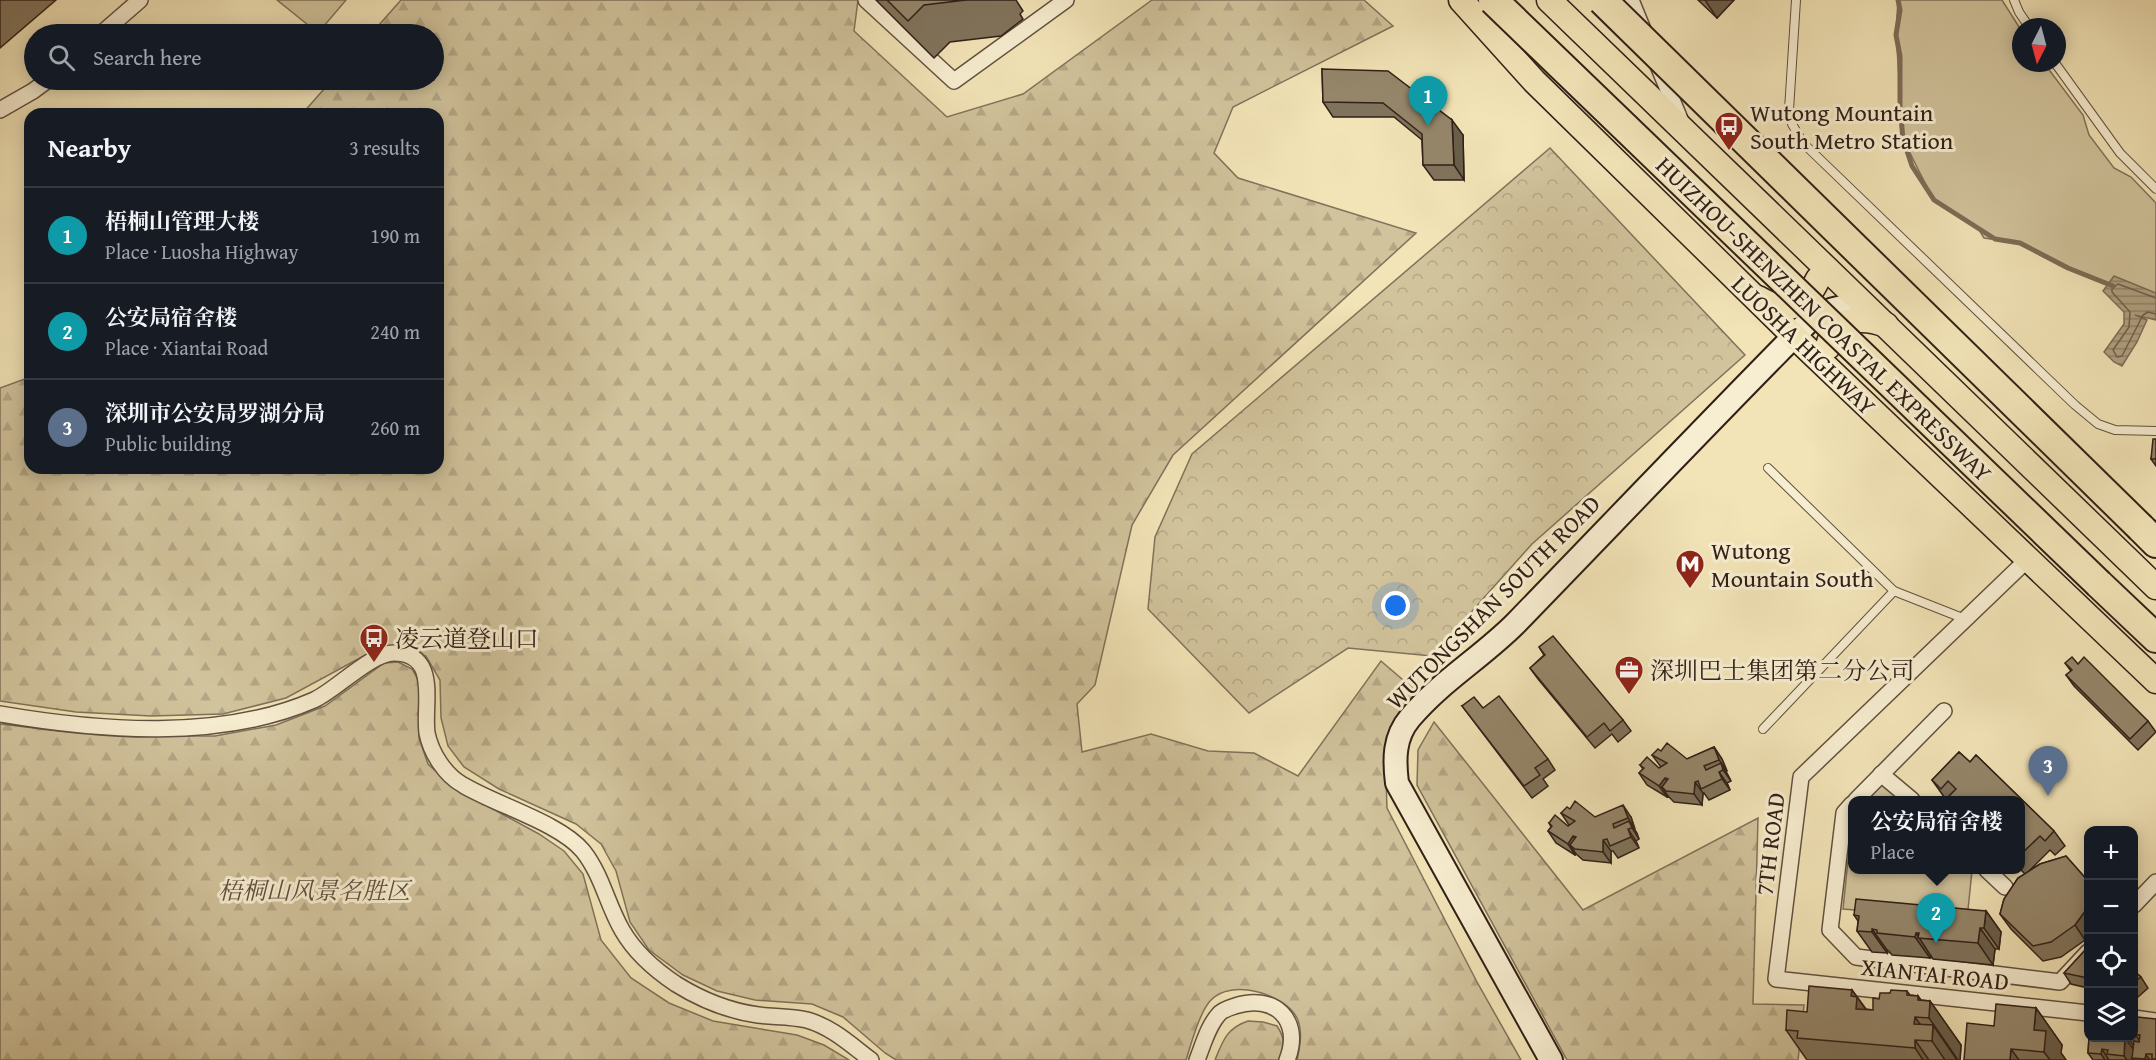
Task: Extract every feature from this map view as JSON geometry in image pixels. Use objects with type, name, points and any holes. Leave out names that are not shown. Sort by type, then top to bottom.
[{"type":"highway","name":"HUIZHOU-SHENZHEN COASTAL EXPRESSWAY","points":[[1493,0],[2156,638]]},
{"type":"highway","points":[[1602,0],[2148,535]]},
{"type":"main road","name":"LUOSHA HIGHWAY","points":[[1461,0],[1534,81],[1749,292],[1800,330],[1834,374],[2156,681]]},
{"type":"main road","points":[[1549,0],[2156,587]]},
{"type":"main road","points":[[1749,292],[1762,300],[1785,308],[1798,306],[1806,299],[1818,279]]},
{"type":"main road","points":[[1834,374],[1828,354],[1828,343],[1838,326],[1855,319],[1876,322],[1881,319]]},
{"type":"street","points":[[112,24],[140,0]]},
{"type":"street","points":[[866,0],[954,81],[1066,0]]},
{"type":"street","points":[[1631,0],[1684,129]]},
{"type":"street","points":[[0,110],[34,90]]},
{"type":"street","name":"WUTONGSHAN SOUTH ROAD","points":[[1800,330],[1816,300],[1818,279],[1810,252]]},
{"type":"street","name":"WUTONGSHAN SOUTH ROAD","points":[[1551,1060],[1397,783],[1394,761],[1398,736],[1409,719],[1512,626],[1800,330],[1827,310],[1838,307],[1849,306],[1881,319]]},
{"type":"street","name":"7TH ROAD","points":[[1776,979],[1801,777],[2028,559]]},
{"type":"street","points":[[0,714],[37,721],[96,726],[157,728],[215,725],[269,716],[316,699],[380,656],[394,653],[408,656],[419,663],[425,675],[427,730],[431,747],[443,767],[461,784],[561,833],[582,849],[596,870],[622,930],[636,949],[656,968],[694,994],[730,1008],[758,1015],[808,1020],[831,1029],[871,1060]]},
{"type":"street","points":[[1861,796],[1944,711]]},
{"type":"street","points":[[1881,774],[1906,796]]},
{"type":"street","points":[[1848,808],[1844,813],[1830,930],[1857,957],[2060,982],[2084,956]]},
{"type":"street","points":[[1991,874],[2005,887]]},
{"type":"street","points":[[2138,900],[2156,882]]},
{"type":"street","name":"XIANTAI ROAD","points":[[1776,979],[2084,1013]]},
{"type":"street","points":[[1197,1060],[1220,1012],[1249,1002],[1265,1004],[1279,1010],[1289,1021],[1293,1037],[1287,1060]]},
{"type":"street","points":[[2138,1019],[2156,1021]]},
{"type":"lane","points":[[1797,0],[1789,110],[1792,124],[1803,143],[2098,424],[2115,430],[2156,431]]},
{"type":"lane","points":[[2014,0],[2023,18]]},
{"type":"lane","points":[[2062,72],[2120,153],[2156,189]]},
{"type":"lane","points":[[1768,468],[1894,591],[1965,619]]},
{"type":"lane","points":[[1763,729],[1894,591]]},
{"type":"green space","points":[[277,0],[346,0],[326,24],[307,24]]},
{"type":"green space","points":[[401,0],[858,0],[854,31],[947,117],[1023,94],[1152,0],[1364,0],[1393,26],[1233,107],[1214,153],[1238,178],[1416,233],[1173,455],[1132,525],[1095,685],[1077,704],[1082,752],[1151,734],[1208,751],[1254,753],[1298,776],[1381,661],[1417,692],[1422,715],[1386,777],[1387,808],[1477,982],[1521,1060],[1297,1060],[1300,1028],[1291,1009],[1270,996],[1244,990],[1231,990],[1220,993],[1207,1005],[1186,1060],[896,1060],[843,1017],[812,1004],[755,1000],[717,991],[683,975],[649,950],[630,922],[616,871],[601,844],[576,824],[499,789],[464,767],[448,746],[441,718],[440,680],[426,656],[397,646],[371,652],[286,698],[223,714],[151,716],[76,712],[0,701],[0,388],[24,379],[24,474],[444,474],[444,108],[307,108],[323,90],[444,90],[444,24],[380,24]]},
{"type":"green space","points":[[1898,0],[2002,0],[2013,18],[2012,72],[2051,72],[2083,115],[2089,135],[2114,168],[2131,177],[2156,203],[2156,293],[2110,285],[2068,268],[2020,243],[1984,238],[1978,228],[1932,197],[1903,139],[1896,33]]},
{"type":"green space","points":[[1550,148],[1745,355],[1532,544],[1432,656],[1348,648],[1249,713],[1148,609],[1155,537],[1192,454]]},
{"type":"green space","name":"梧桐山风景名胜区","points":[[398,662],[412,669],[420,683],[419,738],[428,764],[454,788],[539,834],[564,851],[583,874],[601,940],[631,978],[669,1003],[713,1021],[797,1035],[824,1045],[849,1060],[0,1060],[0,724],[61,731],[152,736],[215,736],[276,725],[325,706],[384,663]]},
{"type":"green space","points":[[1434,722],[1583,910],[1758,818],[1753,1004],[1804,1005],[1798,1060],[1567,1060],[1417,785],[1418,750]]},
{"type":"green space","points":[[1878,784],[1888,786],[1899,796],[1865,796]]},
{"type":"green space","points":[[1848,860],[1848,874],[1972,874],[1967,919],[1843,909]]},
{"type":"green space","points":[[1248,1021],[1277,1026],[1284,1042],[1281,1060],[1215,1060],[1230,1031]]},
{"type":"water","points":[[2114,276],[2156,293],[2156,320],[2135,315],[2147,320],[2122,366],[2104,352],[2124,324],[2124,312],[2103,291]]},
{"type":"building","points":[[887,0],[966,0],[924,5],[908,21]]},
{"type":"building","points":[[1322,69],[1388,71],[1452,120],[1454,165],[1423,165],[1422,134],[1383,103],[1323,102]]},
{"type":"building","points":[[2153,439],[2156,439],[2156,459],[2151,459]]},
{"type":"building","points":[[1553,636],[1623,720],[1610,731],[1604,723],[1587,737],[1530,668],[1545,655],[1539,647]]},
{"type":"building","points":[[2072,657],[2078,664],[2084,657],[2148,721],[2130,739],[2066,675],[2072,670],[2065,663]]},
{"type":"building","points":[[1499,696],[1548,759],[1535,768],[1540,775],[1524,786],[1462,706],[1474,697],[1483,708]]},
{"type":"building","points":[[1667,743],[1687,759],[1714,747],[1719,760],[1704,766],[1706,770],[1721,763],[1723,770],[1719,772],[1722,779],[1701,789],[1698,781],[1695,782],[1694,794],[1666,791],[1662,787],[1668,779],[1665,778],[1659,786],[1639,773],[1644,768],[1640,765],[1647,757],[1659,768],[1667,763],[1652,755],[1658,749],[1661,751]]},
{"type":"building","points":[[1959,752],[1970,762],[1976,755],[2018,796],[1949,796],[1956,789],[1948,781],[1941,789],[1932,780]]},
{"type":"building","points":[[1575,801],[1595,817],[1623,805],[1628,818],[1613,824],[1614,828],[1629,821],[1632,828],[1628,829],[1631,837],[1610,846],[1607,839],[1603,840],[1603,852],[1575,849],[1570,845],[1576,837],[1573,836],[1568,844],[1548,831],[1552,826],[1549,823],[1555,815],[1568,826],[1575,821],[1561,813],[1567,807],[1570,809]]},
{"type":"building","points":[[2025,803],[2054,831],[2045,841],[2040,836],[2025,850]]},
{"type":"building","points":[[2066,856],[2084,876],[2084,913],[2075,925],[2051,942],[2033,946],[2000,914],[2004,899],[2018,878],[2040,864]]},
{"type":"building","points":[[1856,899],[1986,911],[1984,928],[1980,928],[1978,943],[1918,938],[1919,933],[1916,933],[1915,937],[1877,933],[1877,930],[1872,929],[1872,932],[1857,931],[1859,916],[1854,915]]},
{"type":"building","points":[[2084,951],[2084,977],[2064,973]]},
{"type":"building","points":[[1809,986],[1852,990],[1851,996],[1857,997],[1856,1009],[1873,1010],[1873,998],[1879,999],[1880,993],[1890,993],[1891,990],[1907,991],[1907,995],[1918,996],[1918,1000],[1930,1001],[1929,1018],[1915,1017],[1914,1024],[1933,1025],[1932,1041],[1915,1040],[1915,1048],[1797,1038],[1798,1031],[1786,1030],[1787,1010],[1807,1012]]},
{"type":"building","points":[[1996,1004],[2036,1008],[2034,1030],[2046,1031],[2044,1052],[2011,1049],[2010,1060],[1964,1060],[1967,1023],[1994,1026]]},
{"type":"building","points":[[2138,1017],[2156,1019],[2156,1059],[2152,1059],[2152,1054],[2146,1054],[2145,1059],[2132,1058],[2134,1042],[2139,1042],[2140,1035],[2138,1035]]},
{"type":"building","points":[[2089,1042],[2125,1042],[2124,1056],[2107,1054],[2108,1050],[2102,1049],[2101,1054],[2088,1053]]},
{"type":"waterway","points":[[1898,0],[1900,10],[1896,35],[1900,56],[1900,107],[1903,139],[1912,166],[1934,200],[1995,239],[2020,243],[2068,268],[2113,286]]},
{"type":"place","name":"梧桐山管理大楼","points":[[1428,126]]},
{"type":"place","name":"Wutong Mountain South Metro Station","points":[[1729,152]]},
{"type":"place","name":"Wutong Mountain South","points":[[1690,590]]},
{"type":"place","name":"凌云道登山口","points":[[374,664]]},
{"type":"place","name":"深圳巴士集团第二分公司","points":[[1629,696]]},
{"type":"place","name":"深圳市公安局罗湖分局","points":[[2048,796]]},
{"type":"place","name":"公安局宿舍楼","points":[[1936,943]]}]
